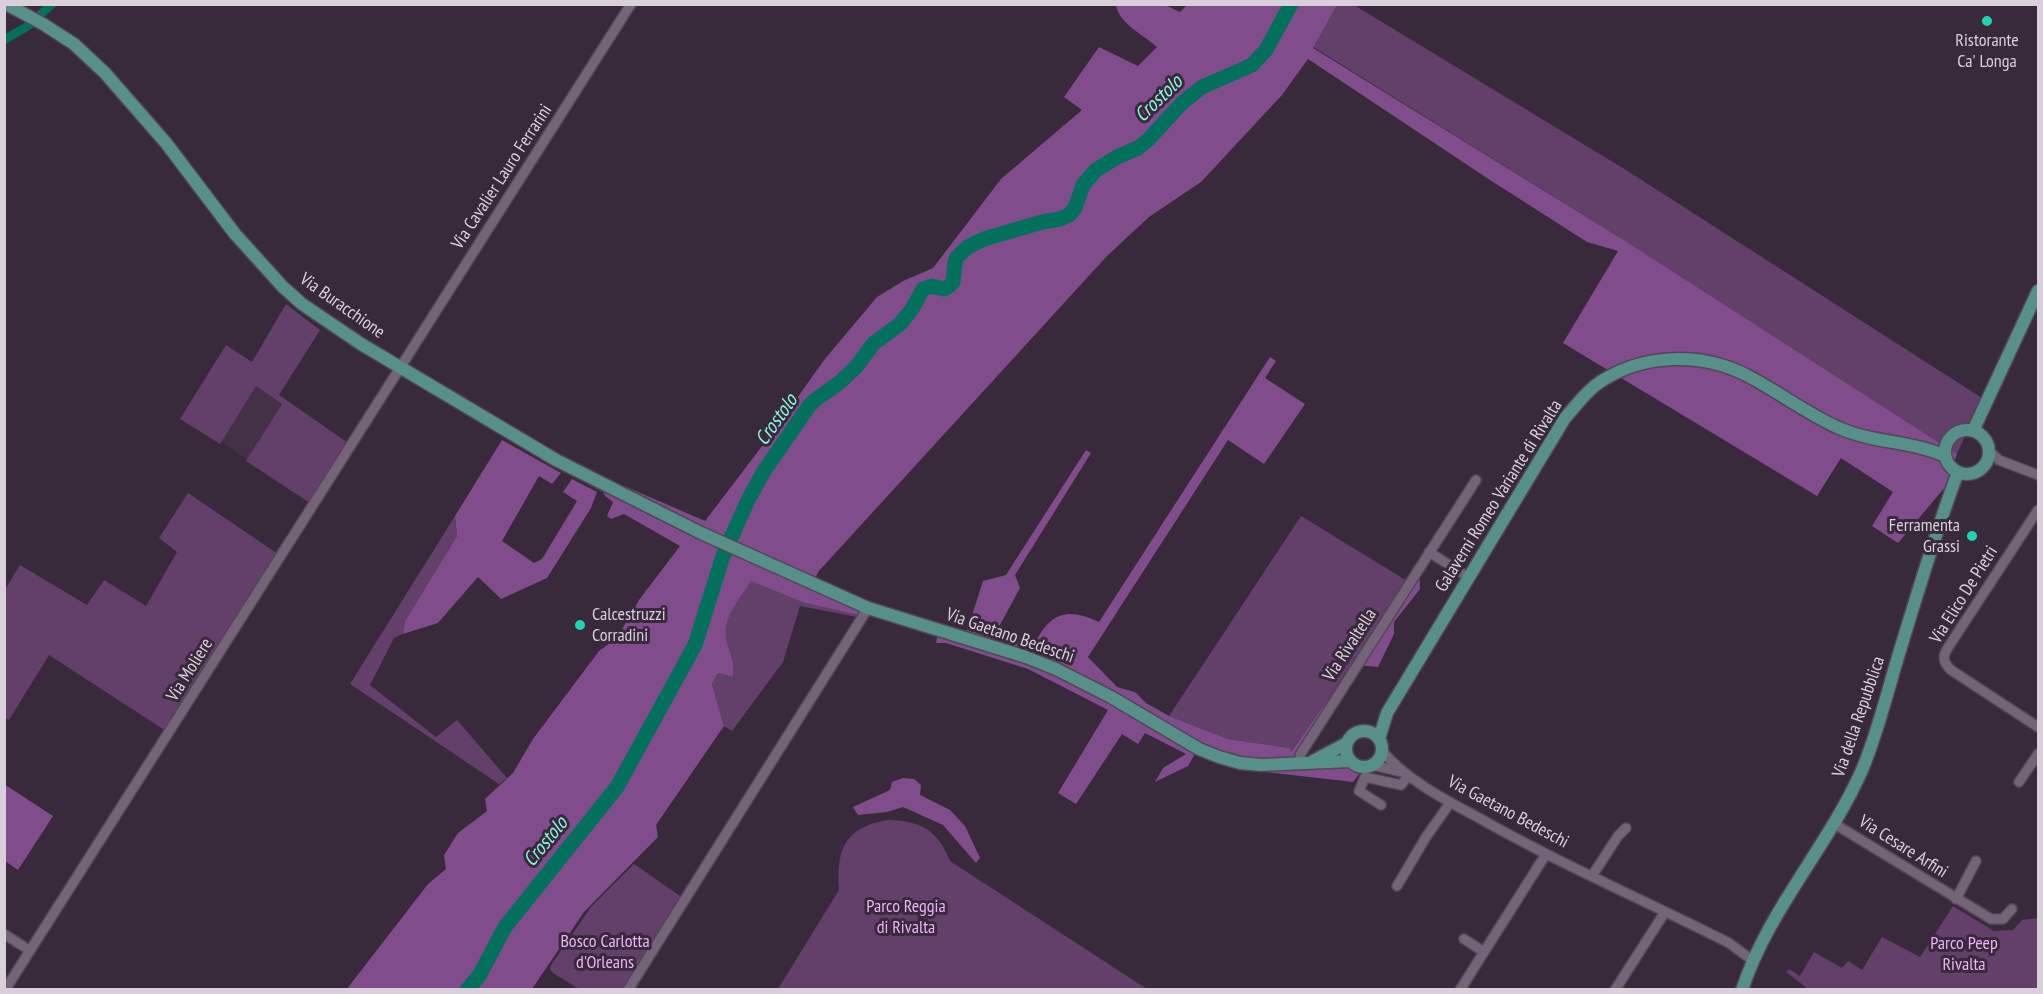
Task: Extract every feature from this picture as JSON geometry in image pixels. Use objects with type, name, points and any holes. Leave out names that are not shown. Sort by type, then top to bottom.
[{"type":"main road","name":"Via Buracchione","points":[[6,4],[74,44],[105,73],[166,143],[235,234],[296,298],[321,319],[558,461],[697,531]]},
{"type":"main road","points":[[1973,431],[2038,291]]},
{"type":"main road","name":"Galaverni Romeo Variante di Rivalta","points":[[1380,745],[1387,714],[1565,418],[1598,383],[1612,375],[1640,363],[1670,359],[1687,359],[1730,368],[1839,428],[1858,435],[1921,447],[1946,449]]},
{"type":"main road","points":[[1973,431],[1985,440],[1992,457],[1983,467],[1971,473],[1958,472],[1948,462],[1946,449],[1952,435],[1973,431]]},
{"type":"main road","name":"Via della Repubblica","points":[[1742,990],[1752,960],[1766,933],[1852,790],[1868,755],[1928,559],[1958,472]]},
{"type":"main road","name":"Via Gaetano Bedeschi","points":[[697,531],[868,608],[1026,657],[1056,669],[1111,697],[1199,749],[1219,757],[1240,763],[1261,765],[1350,760]]},
{"type":"main road","name":"Galaverni Romeo Variante di Rivalta","points":[[1364,731],[1387,714]]},
{"type":"main road","points":[[1364,731],[1375,735],[1380,745],[1380,757],[1372,765],[1361,767],[1350,760],[1346,751],[1347,743],[1353,734],[1364,731]]},
{"type":"main road","name":"Via Gaetano Bedeschi","points":[[1309,764],[1347,743]]},
{"type":"street","name":"Via Cavalier Lauro Ferrarini","points":[[400,367],[631,4]]},
{"type":"street","name":"Via Moliere","points":[[5,990],[400,367]]},
{"type":"street","points":[[1992,457],[2038,475]]},
{"type":"street","name":"Via Rivaltella","points":[[1299,755],[1476,480]]},
{"type":"street","name":"Via Elico De Pietri","points":[[2038,510],[1944,656],[1945,663],[1951,670],[2038,727]]},
{"type":"street","points":[[1429,552],[1468,577]]},
{"type":"street","points":[[628,990],[868,608]]},
{"type":"street","name":"Via Gaetano Bedeschi","points":[[1380,745],[1406,774],[1450,802],[1546,854],[1729,944],[1752,960]]},
{"type":"street","points":[[2019,782],[2038,754]]},
{"type":"street","name":"Via Gaetano Bedeschi","points":[[1372,765],[1406,774]]},
{"type":"street","points":[[1381,805],[1359,791],[1365,777],[1401,785],[1406,774]]},
{"type":"street","points":[[1397,886],[1450,802]]},
{"type":"street","name":"Via Cesare Arfini","points":[[1833,823],[1956,899],[1995,920],[2003,919],[2012,909]]},
{"type":"street","points":[[1592,876],[1618,836],[1626,828]]},
{"type":"street","points":[[1460,990],[1546,854]]},
{"type":"street","name":"Via Cesare Arfini","points":[[1956,899],[1976,861]]},
{"type":"street","points":[[1616,990],[1665,912]]},
{"type":"street","points":[[4,934],[29,950]]},
{"type":"street","points":[[1464,939],[1484,952]]},
{"type":"shaded area","points":[[1116,5],[1165,5],[1180,12],[1187,5],[1337,5],[1313,48],[1627,242],[1957,454],[1946,486],[1898,543],[1872,526],[1893,492],[1841,458],[1817,496],[1563,343],[1618,251],[1587,242],[1308,59],[1282,95],[1201,182],[1149,217],[1107,256],[818,572],[811,589],[860,612],[862,618],[854,614],[805,603],[751,581],[734,607],[726,628],[733,677],[718,673],[712,684],[724,726],[656,825],[658,837],[584,912],[532,989],[346,990],[428,884],[446,869],[444,855],[458,833],[487,811],[485,799],[513,773],[533,739],[599,651],[617,638],[639,600],[680,546],[624,514],[611,519],[607,516],[613,502],[605,496],[599,482],[622,485],[705,521],[824,360],[877,297],[903,281],[933,268],[1001,179],[1082,110],[1064,97],[1099,47],[1138,66],[1157,47],[1122,18]]},
{"type":"shaded area","points":[[1270,357],[1276,361],[1265,378],[1305,404],[1264,464],[1228,440],[1088,657],[1117,687],[1135,692],[1146,703],[1169,716],[1228,739],[1290,748],[1291,752],[1419,569],[1420,589],[1394,622],[1394,634],[1378,667],[1357,665],[1300,756],[1334,758],[1360,773],[1353,782],[1248,770],[1195,754],[1188,766],[1155,782],[1163,768],[1186,754],[1145,733],[1138,744],[1122,734],[1076,804],[1058,793],[1108,710],[1028,669],[946,643],[936,643],[940,623],[967,631],[983,581],[1006,575],[1086,450],[1091,453],[1015,575],[1020,588],[995,634],[1036,641],[1048,623],[1062,615],[1079,615],[1099,622]]},
{"type":"shaded area","points":[[256,386],[282,404],[248,460],[221,441]]},
{"type":"shaded area","points":[[502,440],[561,473],[552,484],[539,476],[502,541],[534,563],[542,559],[577,501],[563,492],[572,479],[597,492],[591,508],[547,578],[501,599],[478,577],[438,623],[403,634],[405,621],[457,536],[455,516]]},
{"type":"shaded area","points":[[903,778],[914,779],[921,785],[920,795],[950,810],[965,826],[980,858],[976,863],[943,825],[903,807],[887,812],[858,815],[853,807],[890,790],[892,782]]},
{"type":"shaded area","points":[[4,784],[53,816],[18,870],[5,861]]},
{"type":"green space","points":[[1337,5],[1354,5],[1626,170],[1982,398],[1957,454],[1627,242],[1313,47]]},
{"type":"green space","points":[[286,304],[320,330],[279,395],[351,445],[313,505],[246,461],[282,404],[256,386],[220,444],[180,419],[226,345],[252,362]]},
{"type":"green space","points":[[188,493],[281,556],[169,733],[49,655],[9,720],[5,718],[4,591],[20,565],[87,605],[104,580],[146,606],[177,552],[159,538]]},
{"type":"green space","points":[[455,516],[457,536],[405,621],[403,634],[394,638],[370,685],[436,737],[457,720],[507,778],[499,784],[350,684]]},
{"type":"green space","points":[[1301,516],[1409,582],[1291,752],[1290,748],[1228,739],[1169,716]]},
{"type":"green space","points":[[751,580],[805,603],[852,613],[862,618],[800,606],[783,662],[732,731],[724,726],[712,684],[718,673],[733,677],[733,661],[726,628],[734,606]]},
{"type":"green space","name":"Parco Reggia di Rivalta","points":[[888,820],[910,822],[927,829],[940,842],[950,861],[1147,989],[778,989],[839,890],[839,863],[846,842],[862,828]]},
{"type":"green space","name":"Bosco Carlotta d'Orleans","points":[[634,864],[683,898],[625,989],[579,989],[553,973],[550,969],[551,965],[591,907]]},
{"type":"green space","name":"Parco Peep Rivalta","points":[[1953,906],[1994,931],[2013,930],[2022,920],[2038,918],[2038,989],[1808,989],[1786,972],[1789,969],[1800,976],[1814,952],[1842,968],[1848,961],[1862,970],[1882,937],[1920,957]]},
{"type":"waterway","points":[[41,14],[52,4]]},
{"type":"waterway","name":"Crostolo","points":[[467,990],[479,976],[505,927],[617,787],[695,645],[723,556],[748,500],[764,471],[809,406],[856,367],[874,343],[900,324],[923,289],[932,286],[944,289],[948,287],[953,282],[957,257],[968,247],[984,239],[1069,215],[1075,208],[1083,185],[1096,170],[1138,148],[1182,103],[1202,87],[1252,65],[1266,50],[1291,4]]},
{"type":"waterway","points":[[4,40],[31,24]]},
{"type":"place","name":"Ristorante Ca' Longa","points":[[1987,21]]},
{"type":"place","name":"Ferramenta Grassi","points":[[1972,536]]},
{"type":"place","name":"Calcestruzzi Corradini","points":[[580,625]]}]
